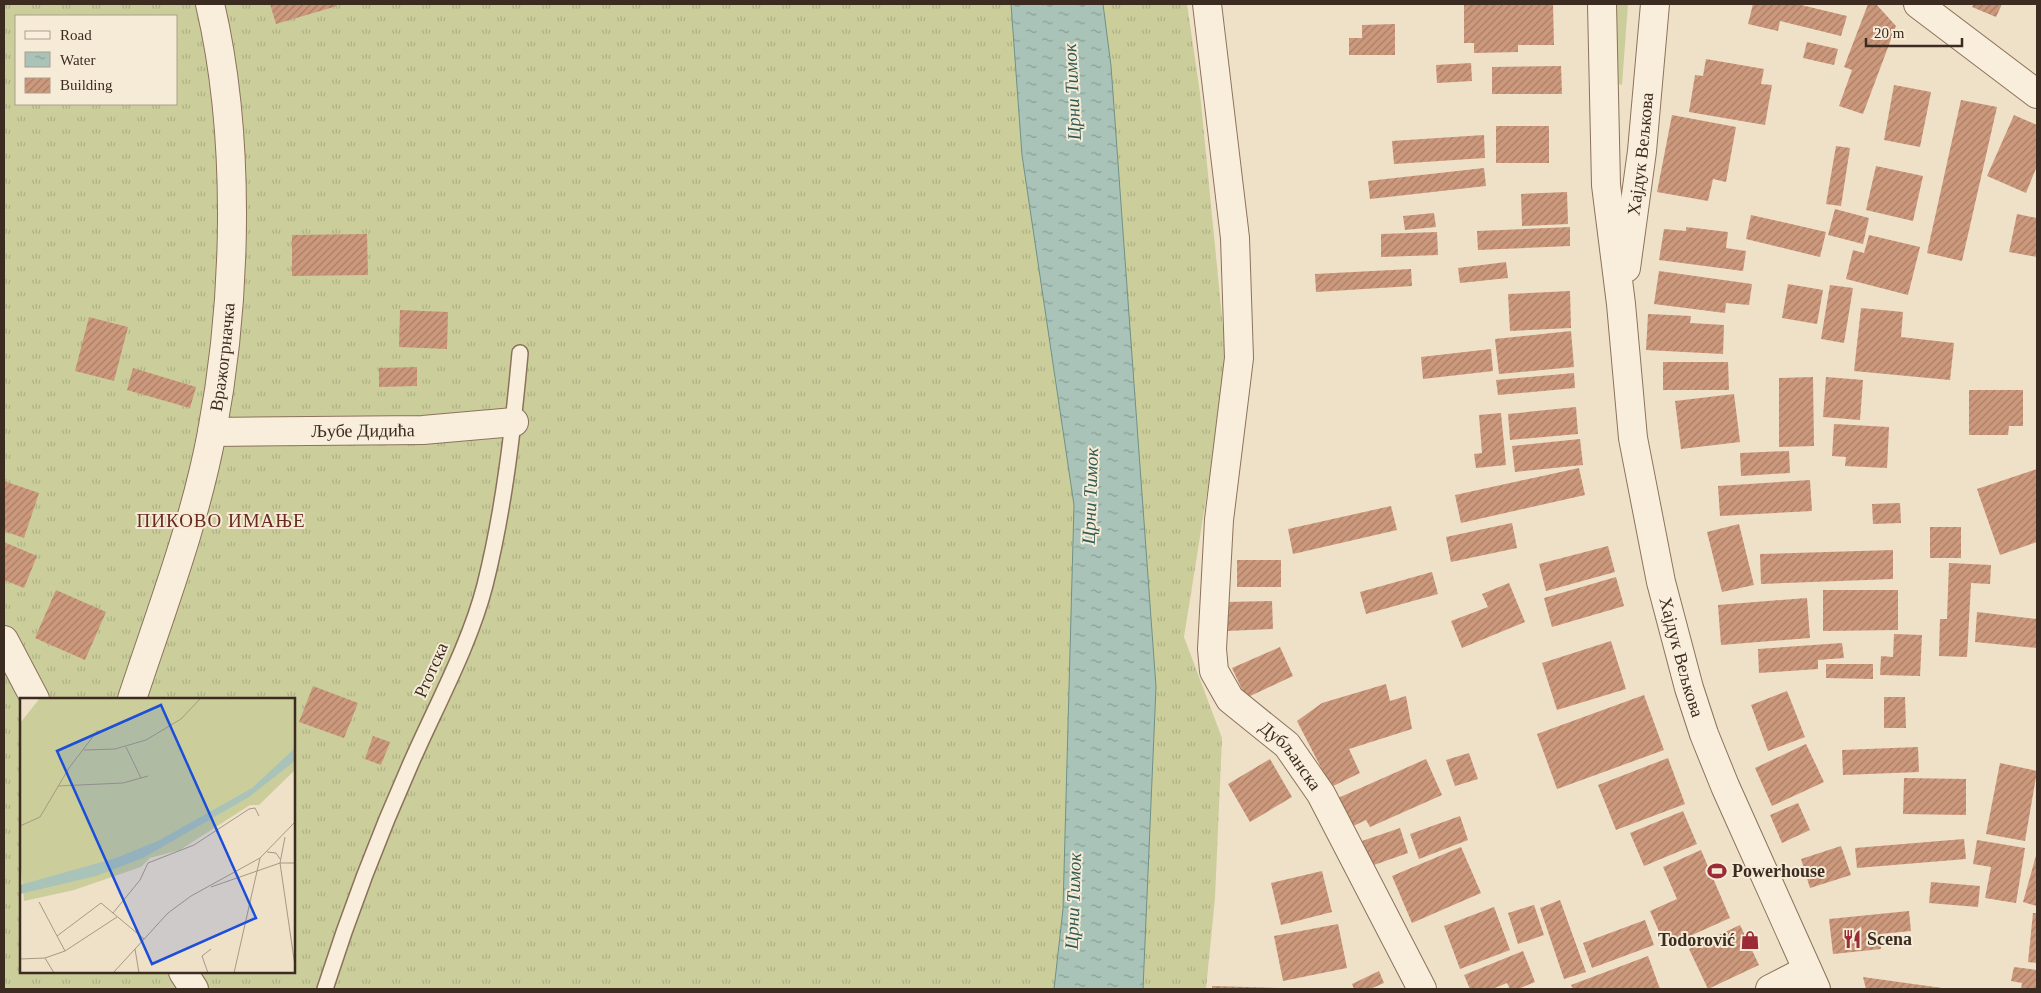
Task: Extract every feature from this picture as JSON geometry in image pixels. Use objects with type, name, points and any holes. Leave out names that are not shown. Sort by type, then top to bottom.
[{"type":"street","name":"Вражогрначка","points":[[132,698],[190,524],[212,432],[227,328],[231,246],[230,148],[220,46],[210,4]]},
{"type":"street","name":"Дубљанска","points":[[1207,4],[1235,238],[1239,358],[1219,520],[1212,649],[1214,671],[1220,685],[1230,699],[1287,745],[1321,794],[1422,989]]},
{"type":"street","name":"Хајдук Вељкова","points":[[1602,4],[1606,185],[1621,304],[1635,448],[1661,582],[1686,679],[1725,786],[1811,980]]},
{"type":"street","name":"Хајдук Вељкова","points":[[1621,304],[1642,151],[1655,4]]},
{"type":"street","points":[[1918,4],[2037,94]]},
{"type":"street","name":"Љубе Дидића","points":[[212,432],[424,430],[514,422]]},
{"type":"street","points":[[4,640],[34,698]]},
{"type":"street","points":[[184,973],[194,989]]},
{"type":"street","points":[[1770,989],[1811,980]]},
{"type":"lane","name":"Рготска","points":[[325,989],[337,952],[405,775],[470,628],[484,585],[514,422],[520,353]]},
{"type":"green space","points":[[4,4],[1187,4],[1200,93],[1227,368],[1184,637],[1222,738],[1215,898],[1206,989],[4,989]]},
{"type":"green space","points":[[1610,4],[1628,4],[1622,85],[1614,82]]},
{"type":"water","name":"Црни Тимок","points":[[1011,4],[1103,4],[1111,66],[1156,687],[1143,989],[1054,989],[1063,909],[1074,505],[1022,155]]},
{"type":"building","points":[[270,4],[336,4],[337,6],[276,24]]},
{"type":"building","points":[[1464,4],[1553,4],[1554,45],[1518,45],[1518,52],[1474,53],[1474,43],[1464,43]]},
{"type":"building","points":[[1753,4],[1797,4],[1847,16],[1841,36],[1780,21],[1778,31],[1748,24]]},
{"type":"building","points":[[1868,4],[1876,4],[1896,26],[1863,114],[1839,106],[1852,70],[1844,67]]},
{"type":"building","points":[[1974,4],[2002,4],[1996,17],[1972,7]]},
{"type":"building","points":[[1395,24],[1395,55],[1349,55],[1349,38],[1362,38],[1362,25]]},
{"type":"building","points":[[1807,42],[1838,49],[1834,65],[1803,58]]},
{"type":"building","points":[[1706,59],[1764,69],[1761,84],[1772,85],[1765,125],[1689,112],[1695,75],[1703,76]]},
{"type":"building","points":[[1471,63],[1472,81],[1437,83],[1436,65]]},
{"type":"building","points":[[1561,66],[1562,94],[1492,94],[1492,67]]},
{"type":"building","points":[[1894,85],[1931,92],[1920,147],[1884,140]]},
{"type":"building","points":[[1961,100],[1997,107],[1962,261],[1927,253]]},
{"type":"building","points":[[1672,115],[1736,127],[1726,182],[1713,179],[1708,201],[1657,192]]},
{"type":"building","points":[[2014,115],[2037,125],[2037,166],[2026,193],[1987,176]]},
{"type":"building","points":[[1496,126],[1549,126],[1549,163],[1496,163]]},
{"type":"building","points":[[1484,135],[1485,158],[1394,164],[1392,141]]},
{"type":"building","points":[[1836,146],[1850,148],[1841,206],[1826,204]]},
{"type":"building","points":[[1876,166],[1923,176],[1913,221],[1866,210]]},
{"type":"building","points":[[1484,168],[1486,186],[1370,199],[1368,181]]},
{"type":"building","points":[[1567,192],[1568,224],[1522,226],[1521,194]]},
{"type":"building","points":[[1835,209],[1869,218],[1863,244],[1828,235]]},
{"type":"building","points":[[1434,213],[1436,227],[1405,230],[1403,216]]},
{"type":"building","points":[[2017,214],[2037,218],[2037,257],[2009,252]]},
{"type":"building","points":[[1751,215],[1826,232],[1820,257],[1746,239]]},
{"type":"building","points":[[1570,227],[1570,246],[1478,250],[1477,231]]},
{"type":"building","points":[[1686,227],[1728,232],[1726,248],[1746,251],[1743,271],[1659,260],[1664,229],[1686,231]]},
{"type":"building","points":[[1437,232],[1438,255],[1381,257],[1381,234]]},
{"type":"building","points":[[367,234],[368,275],[292,276],[292,235]]},
{"type":"building","points":[[1869,235],[1920,247],[1908,295],[1846,279],[1853,250],[1864,253]]},
{"type":"building","points":[[1506,262],[1508,278],[1460,283],[1458,268]]},
{"type":"building","points":[[1411,269],[1412,286],[1316,292],[1315,274]]},
{"type":"building","points":[[1659,271],[1752,284],[1749,305],[1726,303],[1725,313],[1654,304]]},
{"type":"building","points":[[1788,284],[1823,290],[1817,324],[1782,318]]},
{"type":"building","points":[[1830,285],[1853,288],[1844,343],[1821,339]]},
{"type":"building","points":[[1570,291],[1571,328],[1510,331],[1508,294]]},
{"type":"building","points":[[1861,308],[1903,312],[1901,337],[1954,343],[1950,380],[1854,371]]},
{"type":"building","points":[[400,310],[448,312],[447,349],[399,347]]},
{"type":"building","points":[[1648,314],[1691,316],[1690,323],[1724,325],[1723,354],[1646,350]]},
{"type":"building","points":[[89,317],[128,327],[114,381],[75,371]]},
{"type":"building","points":[[1571,331],[1574,367],[1499,374],[1495,339]]},
{"type":"building","points":[[1491,349],[1493,371],[1423,379],[1421,357]]},
{"type":"building","points":[[1663,362],[1728,362],[1729,390],[1663,390]]},
{"type":"building","points":[[417,367],[417,386],[379,387],[379,368]]},
{"type":"building","points":[[133,368],[196,387],[190,408],[127,390]]},
{"type":"building","points":[[1574,373],[1575,388],[1498,395],[1496,380]]},
{"type":"building","points":[[1813,377],[1814,446],[1779,447],[1779,378]]},
{"type":"building","points":[[1826,377],[1863,380],[1860,420],[1823,417]]},
{"type":"building","points":[[1969,390],[2023,390],[2023,426],[2009,426],[2008,435],[1969,435]]},
{"type":"building","points":[[1734,394],[1740,442],[1681,449],[1675,401]]},
{"type":"building","points":[[1576,407],[1578,434],[1510,440],[1508,414]]},
{"type":"building","points":[[1501,413],[1506,465],[1476,468],[1474,454],[1482,453],[1479,415]]},
{"type":"building","points":[[1834,424],[1889,427],[1887,468],[1845,466],[1846,457],[1832,456]]},
{"type":"building","points":[[1580,439],[1583,465],[1515,472],[1512,446]]},
{"type":"building","points":[[1789,451],[1790,473],[1741,476],[1740,453]]},
{"type":"building","points":[[1579,468],[1585,495],[1461,523],[1455,495]]},
{"type":"building","points":[[2037,469],[2037,542],[2000,555],[1977,489]]},
{"type":"building","points":[[1810,480],[1812,511],[1720,516],[1718,486]]},
{"type":"building","points":[[4,481],[39,493],[24,538],[4,531]]},
{"type":"building","points":[[1900,503],[1901,523],[1873,524],[1872,504]]},
{"type":"building","points":[[1391,506],[1397,530],[1293,554],[1288,529]]},
{"type":"building","points":[[1512,523],[1517,548],[1451,562],[1446,537]]},
{"type":"building","points":[[1739,524],[1754,585],[1722,592],[1707,532]]},
{"type":"building","points":[[1930,527],[1961,527],[1961,558],[1930,558]]},
{"type":"building","points":[[4,542],[37,556],[24,588],[4,580]]},
{"type":"building","points":[[1608,546],[1615,572],[1546,591],[1539,564]]},
{"type":"building","points":[[1893,550],[1893,579],[1761,584],[1760,554]]},
{"type":"building","points":[[1237,560],[1281,560],[1281,587],[1237,587]]},
{"type":"building","points":[[1949,563],[1991,565],[1990,584],[1971,583],[1967,657],[1939,656],[1940,619],[1947,619]]},
{"type":"building","points":[[1432,572],[1438,594],[1366,614],[1360,592]]},
{"type":"building","points":[[1616,577],[1624,606],[1552,627],[1544,598]]},
{"type":"building","points":[[1509,583],[1525,622],[1462,648],[1451,621],[1488,607],[1482,594]]},
{"type":"building","points":[[56,590],[106,612],[85,660],[35,638]]},
{"type":"building","points":[[1823,590],[1898,590],[1898,630],[1823,631]]},
{"type":"building","points":[[1807,598],[1810,638],[1721,645],[1718,605]]},
{"type":"building","points":[[1272,601],[1273,629],[1226,631],[1225,602]]},
{"type":"building","points":[[1977,612],[2037,619],[2037,648],[1975,642]]},
{"type":"building","points":[[1894,634],[1922,635],[1920,676],[1880,675],[1881,656],[1893,657]]},
{"type":"building","points":[[1611,641],[1626,689],[1557,710],[1542,663]]},
{"type":"building","points":[[1842,643],[1844,658],[1818,660],[1818,669],[1759,673],[1758,649]]},
{"type":"building","points":[[1280,647],[1293,676],[1246,698],[1232,668]]},
{"type":"building","points":[[1826,664],[1873,664],[1873,679],[1826,678]]},
{"type":"building","points":[[1386,684],[1390,701],[1406,696],[1412,729],[1349,749],[1360,773],[1331,787],[1297,721],[1322,703]]},
{"type":"building","points":[[313,686],[358,703],[344,738],[299,722]]},
{"type":"building","points":[[1787,691],[1805,737],[1768,751],[1751,705]]},
{"type":"building","points":[[1644,695],[1664,750],[1557,789],[1537,734]]},
{"type":"building","points":[[1884,697],[1905,697],[1906,728],[1884,728]]},
{"type":"building","points":[[373,736],[390,742],[381,765],[365,759]]},
{"type":"building","points":[[1806,744],[1824,782],[1772,806],[1755,768]]},
{"type":"building","points":[[1918,747],[1919,772],[1843,775],[1842,750]]},
{"type":"building","points":[[1469,753],[1478,779],[1455,786],[1446,760]]},
{"type":"building","points":[[1668,758],[1685,804],[1616,830],[1598,785]]},
{"type":"building","points":[[1270,759],[1292,797],[1250,822],[1228,784]]},
{"type":"building","points":[[1426,759],[1442,795],[1370,827],[1366,820],[1351,827],[1338,798]]},
{"type":"building","points":[[2000,763],[2037,771],[2025,841],[1986,834]]},
{"type":"building","points":[[1904,778],[1966,779],[1966,815],[1903,814]]},
{"type":"building","points":[[1798,803],[1810,830],[1782,843],[1770,815]]},
{"type":"building","points":[[1683,811],[1697,844],[1644,866],[1630,833]]},
{"type":"building","points":[[1460,816],[1468,840],[1419,859],[1410,834]]},
{"type":"building","points":[[1400,828],[1408,853],[1371,866],[1362,841]]},
{"type":"building","points":[[1964,839],[1966,859],[1857,868],[1855,848]]},
{"type":"building","points":[[1977,840],[2025,848],[2016,903],[1985,898],[1991,867],[1973,864]]},
{"type":"building","points":[[1841,846],[1851,875],[1810,888],[1801,859]]},
{"type":"building","points":[[1461,847],[1481,893],[1412,923],[1392,876]]},
{"type":"building","points":[[1701,850],[1730,918],[1672,944],[1667,933],[1661,936],[1650,911],[1677,899],[1663,867]]},
{"type":"building","points":[[2037,852],[2037,906],[2023,902]]},
{"type":"building","points":[[1322,871],[1332,912],[1281,925],[1271,883]]},
{"type":"building","points":[[1931,882],[1980,886],[1978,907],[1929,903]]},
{"type":"building","points":[[1560,900],[1586,972],[1564,979],[1540,908]]},
{"type":"building","points":[[1534,905],[1544,935],[1518,944],[1508,913]]},
{"type":"building","points":[[1494,907],[1510,950],[1460,969],[1444,926]]},
{"type":"building","points":[[1909,911],[1911,931],[1880,934],[1881,949],[1833,954],[1829,919]]},
{"type":"building","points":[[2033,913],[2037,913],[2037,963],[2028,962]]},
{"type":"building","points":[[1645,920],[1654,945],[1592,968],[1583,943]]},
{"type":"building","points":[[1338,924],[1347,968],[1283,981],[1274,936]]},
{"type":"building","points":[[1740,925],[1759,965],[1708,989],[1689,949]]},
{"type":"building","points":[[1523,951],[1535,982],[1518,989],[1510,989],[1507,983],[1492,989],[1470,989],[1464,975]]},
{"type":"building","points":[[1648,956],[1660,989],[1573,989],[1571,985]]},
{"type":"building","points":[[2014,967],[2037,970],[2037,989],[2021,989],[2022,983],[2011,981]]},
{"type":"building","points":[[1379,971],[1384,983],[1370,989],[1354,989],[1352,984]]},
{"type":"building","points":[[1863,977],[1942,988],[1942,989],[1866,989]]},
{"type":"building","points":[[1212,986],[1281,988],[1281,989],[1212,989]]},
{"type":"place","name":"Powerhouse","points":[[1717,871]]},
{"type":"place","name":"Scena","points":[[1852,939]]},
{"type":"place","name":"Todorović","points":[[1750,940]]},
{"type":"district","name":"ПИКОВО ИМАЊЕ","points":[[221,520]]}]
